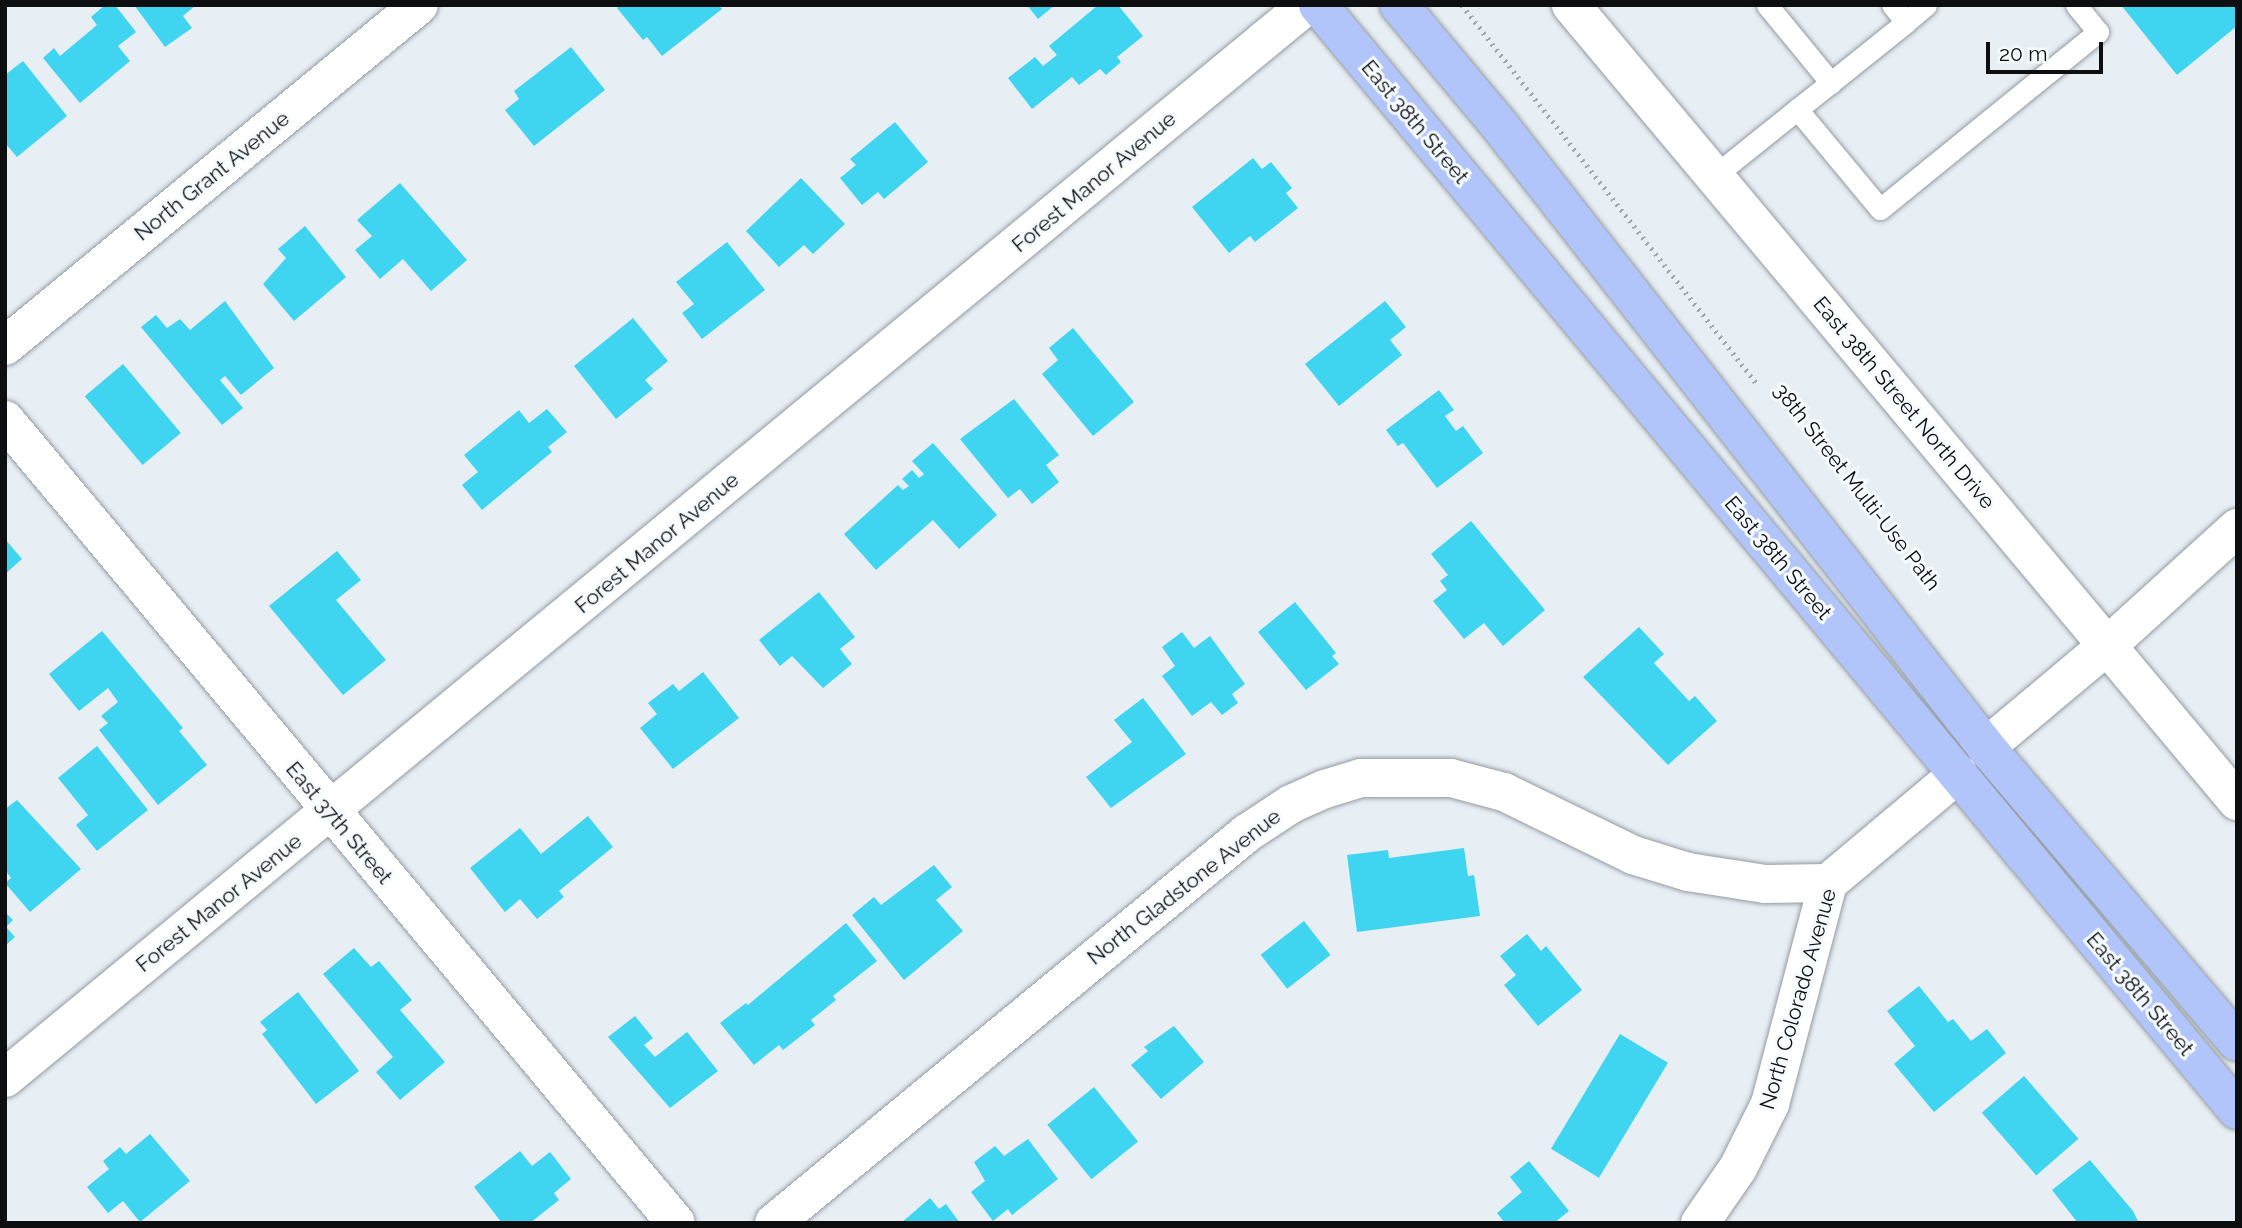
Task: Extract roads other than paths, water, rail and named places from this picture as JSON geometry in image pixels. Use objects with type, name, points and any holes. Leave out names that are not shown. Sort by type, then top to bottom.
[{"type":"main road","name":"East 38th Street","points":[[1318,5],[2237,1110]]},
{"type":"main road","name":"East 38th Street","points":[[1399,5],[1500,126],[1986,747],[2237,1042]]},
{"type":"street","name":"North Grant Avenue","points":[[5,346],[419,5]]},
{"type":"street","name":"Forest Manor Avenue","points":[[5,1078],[330,813],[1307,5]]},
{"type":"street","name":"East 38th Street North Drive","points":[[1571,5],[2237,801]]},
{"type":"street","name":"East 37th Street","points":[[5,420],[330,813],[676,1223]]},
{"type":"street","points":[[1986,747],[2107,646],[2237,528]]},
{"type":"street","name":"North Colorado Avenue","points":[[1700,1223],[1738,1168],[1770,1104],[1828,883],[1958,774]]},
{"type":"street","name":"North Gladstone Avenue","points":[[774,1223],[1247,833],[1291,804],[1325,789],[1362,778],[1451,778],[1504,792],[1633,855],[1688,872],[1765,884],[1828,883]]},
{"type":"lane","points":[[1767,5],[1831,83]]},
{"type":"lane","points":[[1892,5],[1906,22]]},
{"type":"lane","points":[[1714,176],[1926,5]]},
{"type":"lane","points":[[1797,109],[1880,209],[2098,32],[2076,5]]}]
